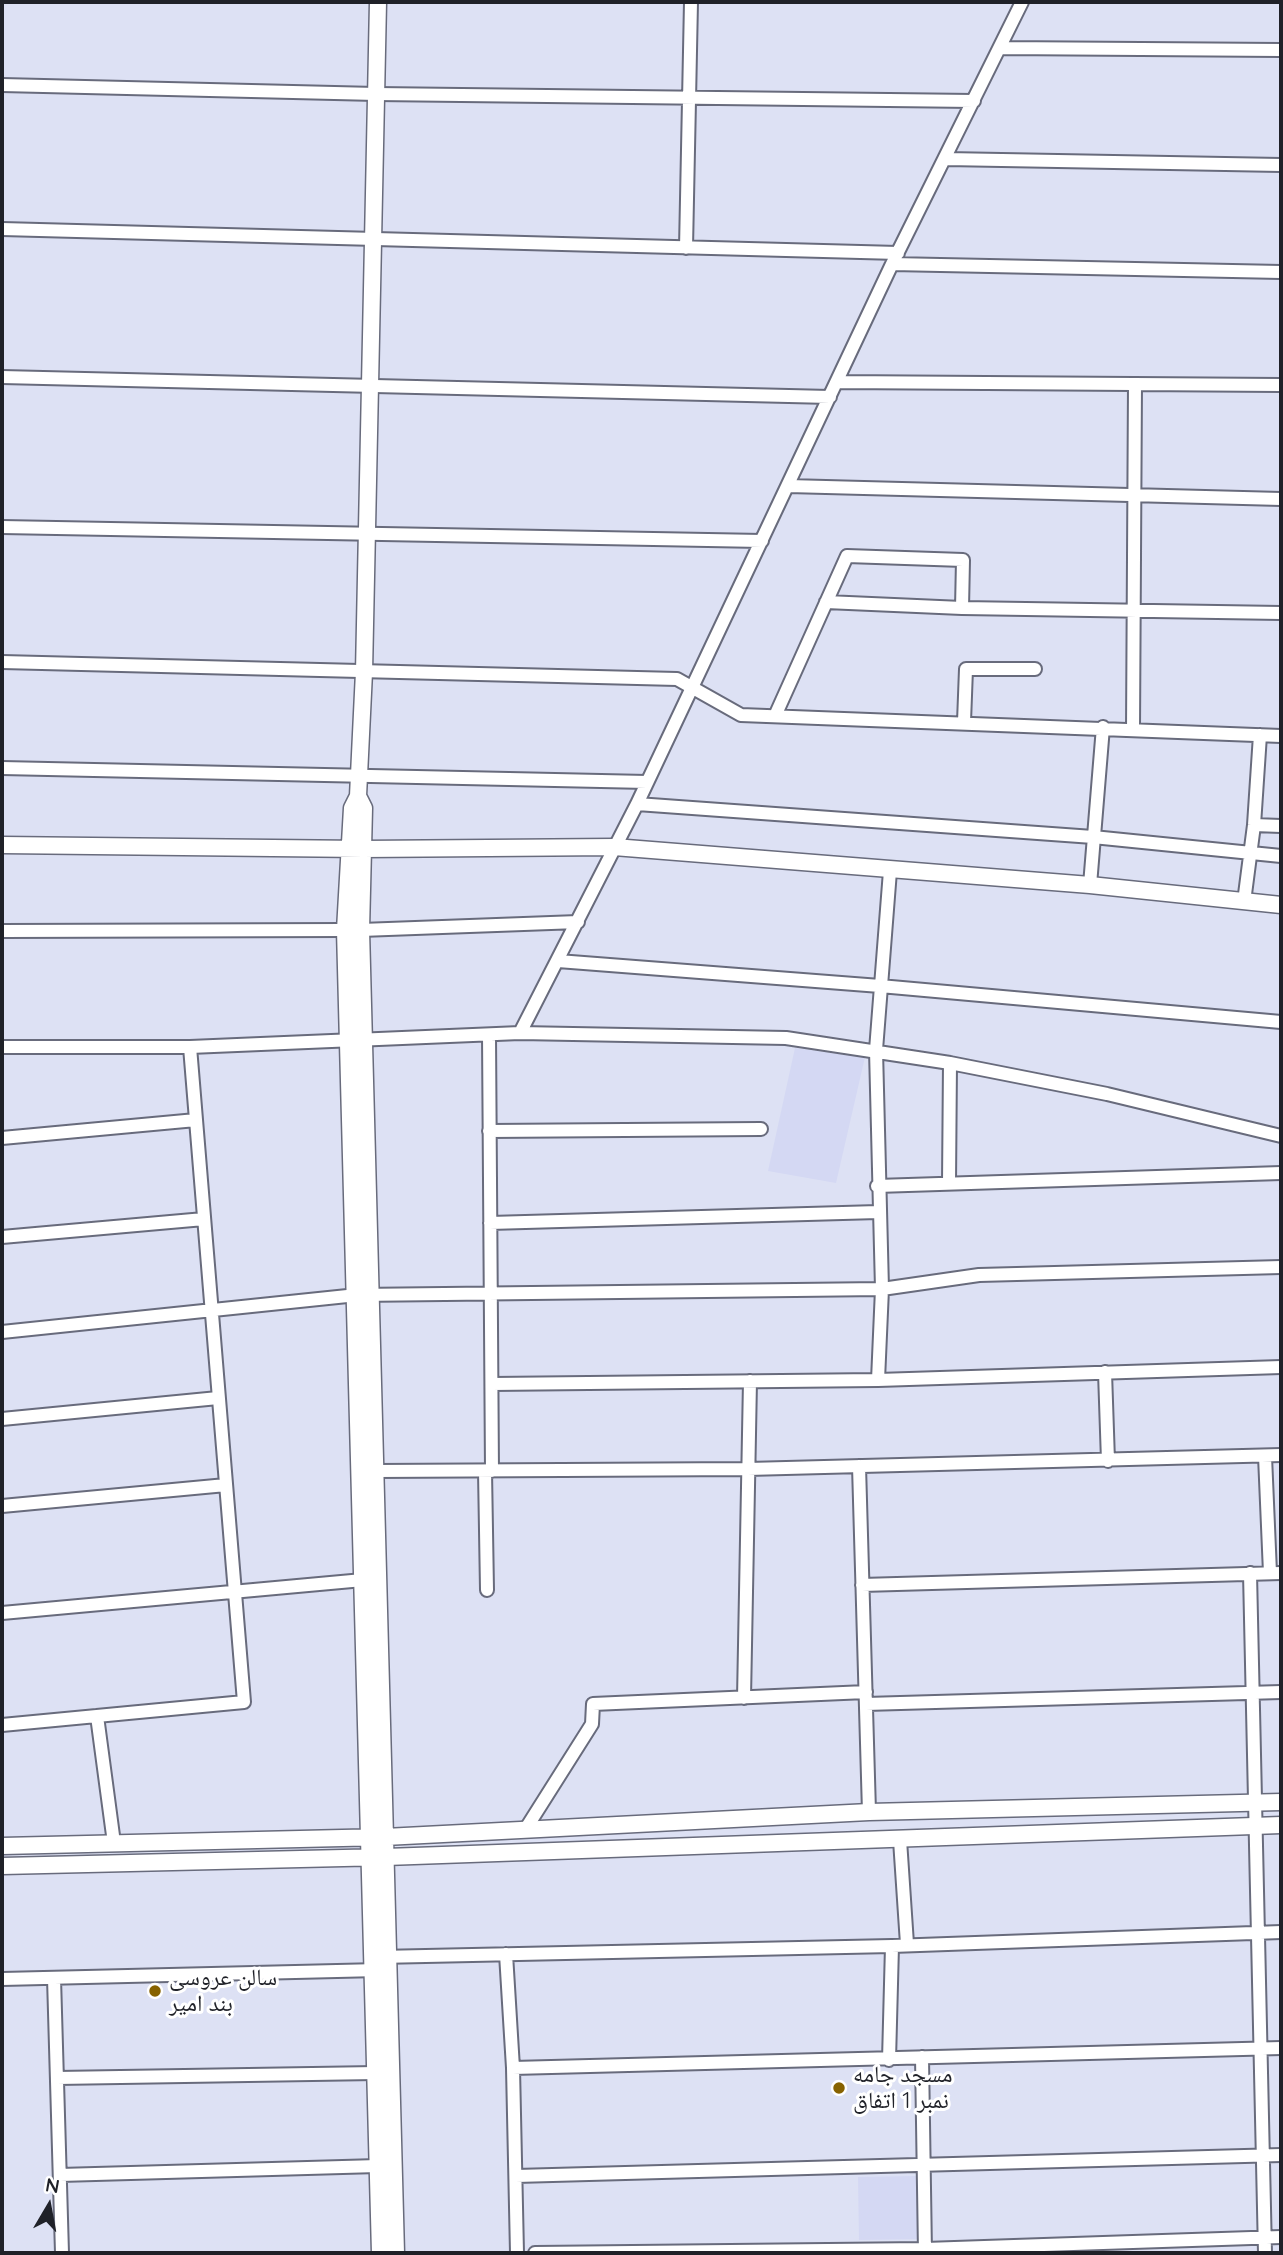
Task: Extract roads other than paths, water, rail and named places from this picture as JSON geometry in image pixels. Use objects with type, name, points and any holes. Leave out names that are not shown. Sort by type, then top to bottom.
[{"type":"main road","points":[[377,1837],[376,1471],[365,1295],[353,930],[357,849],[364,808],[358,796],[364,672],[378,2]]},
{"type":"main road","points":[[2,845],[357,849],[614,847],[1090,885],[1281,905]]},
{"type":"main road","points":[[365,1295],[363,1580],[396,2253]]},
{"type":"main road","points":[[2,1846],[377,1837],[869,1812],[1281,1802]]},
{"type":"main road","points":[[2,1866],[378,1858],[1281,1825]]},
{"type":"main road","points":[[380,2253],[376,2073],[382,1964]]},
{"type":"street","points":[[686,248],[691,2]]},
{"type":"street","points":[[520,1033],[637,804],[895,258],[1022,2]]},
{"type":"street","points":[[1001,48],[1281,50]]},
{"type":"street","points":[[2,85],[376,94],[974,101]]},
{"type":"street","points":[[946,159],[1281,165]]},
{"type":"street","points":[[2,229],[686,248],[1281,272]]},
{"type":"street","points":[[2,377],[830,397]]},
{"type":"street","points":[[838,382],[1281,385]]},
{"type":"street","points":[[1133,729],[1135,384]]},
{"type":"street","points":[[788,486],[1281,499]]},
{"type":"street","points":[[2,527],[367,531],[762,541]]},
{"type":"street","points":[[775,716],[847,556],[963,560],[962,608]]},
{"type":"street","points":[[826,602],[962,608],[1281,613]]},
{"type":"street","points":[[2,662],[677,679],[741,715],[1281,736]]},
{"type":"street","points":[[964,722],[966,669],[1035,669]]},
{"type":"street","points":[[1090,885],[1103,727]]},
{"type":"street","points":[[1244,902],[1254,825],[1260,735]]},
{"type":"street","points":[[2,768],[647,782]]},
{"type":"street","points":[[637,804],[1093,837],[1249,855],[1281,856]]},
{"type":"street","points":[[1254,825],[1281,826]]},
{"type":"street","points":[[878,1380],[882,1289],[877,1186],[876,1050],[890,871]]},
{"type":"street","points":[[2,931],[353,930],[578,922]]},
{"type":"street","points":[[558,961],[880,986],[1281,1022]]},
{"type":"street","points":[[2,1047],[190,1047],[520,1033],[786,1038],[876,1050],[1107,1094],[1281,1136]]},
{"type":"street","points":[[487,1590],[492,1384],[489,1035]]},
{"type":"street","points":[[2,1725],[244,1702],[190,1047]]},
{"type":"street","points":[[949,1183],[950,1063]]},
{"type":"street","points":[[2,1138],[196,1120]]},
{"type":"street","points":[[489,1131],[761,1129]]},
{"type":"street","points":[[877,1186],[1281,1173]]},
{"type":"street","points":[[490,1223],[878,1213]]},
{"type":"street","points":[[2,1237],[204,1219]]},
{"type":"street","points":[[2,1332],[365,1295],[882,1289],[979,1275],[1281,1268]]},
{"type":"street","points":[[492,1384],[878,1380],[1281,1367]]},
{"type":"street","points":[[1105,1373],[1108,1461]]},
{"type":"street","points":[[744,1698],[750,1381]]},
{"type":"street","points":[[2,1419],[218,1398]]},
{"type":"street","points":[[376,1471],[748,1469],[1281,1455]]},
{"type":"street","points":[[862,1585],[1276,1573],[1265,1456]]},
{"type":"street","points":[[859,1466],[869,1812]]},
{"type":"street","points":[[2,1506],[226,1485]]},
{"type":"street","points":[[1250,1573],[1265,2253]]},
{"type":"street","points":[[2,1613],[363,1580]]},
{"type":"street","points":[[525,1830],[592,1724],[593,1704],[744,1698],[1281,1692]]},
{"type":"street","points":[[97,1716],[114,1843]]},
{"type":"street","points":[[900,1840],[907,1944]]},
{"type":"street","points":[[2,1979],[382,1964],[506,1954],[892,1946],[1281,1932]]},
{"type":"street","points":[[890,2060],[892,1946]]},
{"type":"street","points":[[506,1954],[513,2068],[517,2253]]},
{"type":"street","points":[[54,1978],[62,2253]]},
{"type":"street","points":[[513,2068],[1281,2048]]},
{"type":"street","points":[[922,2057],[925,2251]]},
{"type":"street","points":[[57,2078],[376,2073]]},
{"type":"street","points":[[516,2176],[1281,2155]]},
{"type":"street","points":[[60,2175],[378,2166]]},
{"type":"street","points":[[535,2253],[925,2251],[1281,2237]]},
{"type":"place","name":"سالن عروسی بند امیر","points":[[155,1991]]},
{"type":"place","name":"مسجد جامه نمبر 1 اتفاق","points":[[839,2088]]}]
